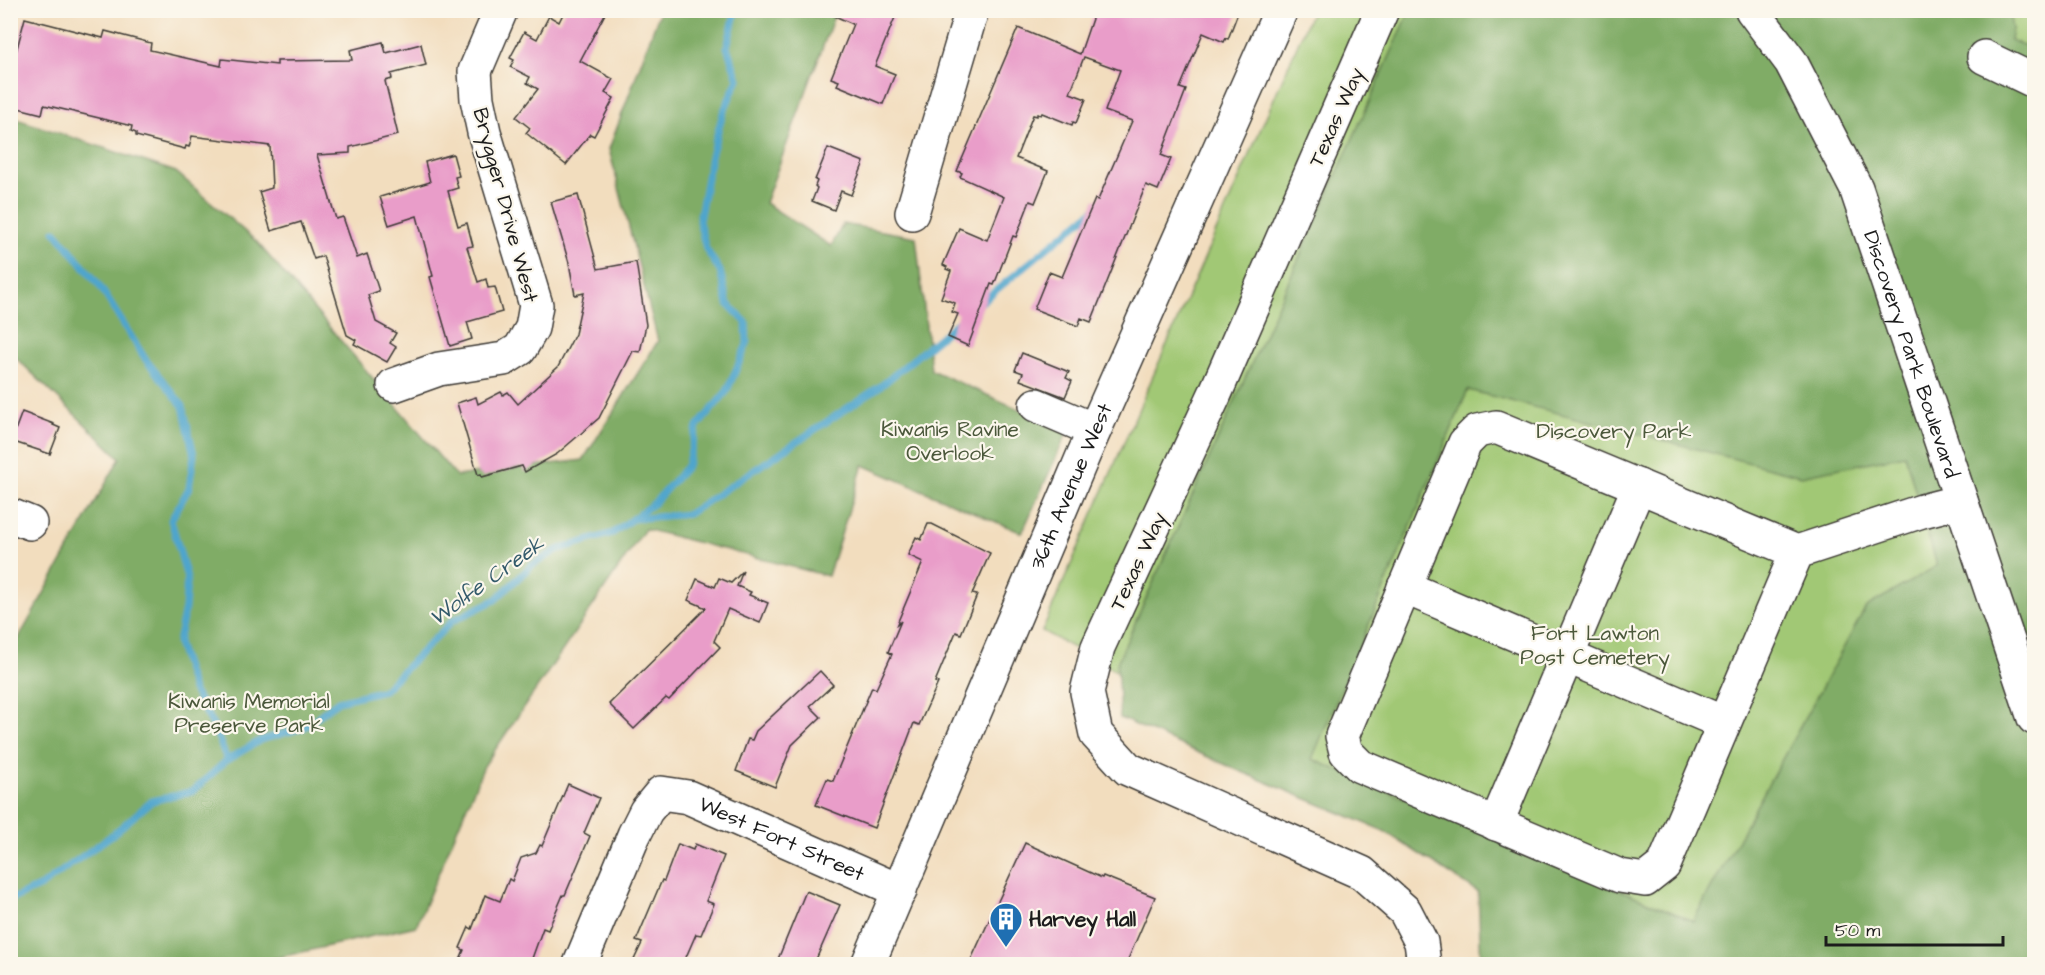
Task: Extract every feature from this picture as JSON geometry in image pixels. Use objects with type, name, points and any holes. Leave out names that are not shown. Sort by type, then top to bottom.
[{"type":"street","name":"Brygger Drive West","points":[[394,385],[439,369],[504,358],[520,349],[532,328],[536,305],[484,132],[477,99],[476,71],[501,10]]},
{"type":"street","points":[[912,213],[972,10]]},
{"type":"street","name":"36th Avenue West","points":[[868,964],[1094,430],[1281,10]]},
{"type":"street","name":"Texas Way","points":[[1382,10],[1215,394],[1098,647],[1087,692],[1096,734],[1128,769],[1362,873],[1405,911],[1421,942],[1424,964]]},
{"type":"street","name":"Discovery Park Boulevard","points":[[1752,10],[1791,62],[1856,188],[2034,718]]},
{"type":"street","points":[[1984,57],[2034,81]]},
{"type":"street","points":[[1036,405],[1094,430]]},
{"type":"street","points":[[1797,552],[1664,865],[1646,880],[1620,876],[1360,766],[1346,752],[1342,736],[1465,443],[1477,431],[1496,427],[1797,552],[1922,511],[1961,501]]},
{"type":"street","points":[[1496,824],[1639,486]]},
{"type":"street","points":[[1404,587],[1724,723]]},
{"type":"street","name":"West Fort Street","points":[[580,964],[634,836],[646,811],[661,793],[688,797],[900,891]]},
{"type":"green space","name":"Kiwanis Memorial Preserve Park","points":[[660,11],[836,11],[765,203],[831,246],[843,224],[916,237],[931,370],[1068,431],[1022,533],[863,465],[828,576],[645,529],[484,766],[416,926],[250,964],[11,964],[11,652],[120,458],[11,353],[11,117],[176,172],[257,242],[456,476],[583,460],[658,341],[609,149]]},
{"type":"green space","name":"Discovery Park","points":[[1312,11],[2034,11],[2034,964],[1659,964],[1220,720],[1157,693],[1042,631]]},
{"type":"green space","name":"Discovery Park","points":[[1410,11],[2009,11],[2012,29],[2010,40],[2034,49],[2031,59],[2034,61],[2034,964],[1481,964],[1478,892],[1384,831],[1120,718],[1117,663]],"holes":[[[1468,390],[1801,476],[1905,455],[1937,566],[1866,607],[1693,921],[1312,759]]]},
{"type":"building","points":[[565,10],[607,10],[580,61],[613,79],[605,93],[614,98],[594,136],[590,134],[566,165],[526,133],[530,128],[516,117],[538,89],[527,83],[530,77],[510,67],[514,60],[510,58],[524,32],[537,39],[549,16],[559,22]]},
{"type":"building","points":[[821,10],[898,10],[875,66],[895,74],[883,104],[837,85],[839,81],[831,78],[853,24]]},
{"type":"building","points":[[1095,10],[1239,10],[1228,39],[1226,38],[1224,42],[1203,33],[1180,88],[1186,90],[1161,155],[1171,159],[1158,190],[1146,185],[1091,322],[1081,318],[1078,326],[1034,309],[1049,272],[1062,277],[1095,199],[1098,200],[1132,121],[1105,111],[1120,70],[1084,57],[1070,93],[1086,99],[1076,123],[1073,122],[1072,125],[1042,113],[1037,116],[1033,115],[1016,158],[1048,171],[1035,203],[1030,201],[1016,237],[1013,236],[994,285],[991,284],[968,346],[948,337],[958,314],[952,312],[955,303],[941,298],[951,271],[943,265],[959,228],[987,240],[1004,197],[960,177],[962,173],[957,171],[1018,28],[1080,54]]},
{"type":"building","points":[[25,18],[103,38],[105,31],[151,43],[150,50],[221,66],[222,59],[277,65],[277,61],[352,60],[350,50],[383,42],[386,53],[421,44],[426,65],[391,74],[392,79],[385,81],[398,135],[350,147],[350,153],[317,155],[336,219],[343,217],[357,258],[367,254],[379,291],[368,295],[376,322],[396,333],[390,343],[396,347],[387,362],[354,344],[356,340],[347,335],[323,256],[314,259],[301,222],[271,231],[259,192],[272,188],[270,146],[192,136],[189,147],[186,146],[185,149],[136,136],[136,133],[131,131],[132,126],[44,105],[42,114],[10,106],[10,75]]},
{"type":"building","points":[[828,148],[864,162],[851,195],[841,191],[834,210],[812,201],[817,188],[815,180]]},
{"type":"building","points":[[453,154],[459,176],[455,177],[458,188],[448,191],[458,226],[467,223],[473,246],[467,247],[478,282],[486,279],[488,288],[495,287],[502,312],[467,322],[472,339],[450,346],[430,277],[433,276],[417,216],[389,225],[380,197],[430,182],[425,162]]},
{"type":"building","points":[[578,195],[598,269],[636,262],[646,325],[640,352],[633,351],[599,418],[557,454],[525,472],[522,466],[482,477],[481,474],[478,475],[457,403],[476,397],[478,404],[501,392],[503,395],[508,392],[518,404],[558,367],[575,334],[584,293],[575,295],[569,263],[551,202]]},
{"type":"building","points":[[1022,353],[1069,372],[1066,378],[1072,381],[1065,397],[1020,380],[1023,373],[1015,370]]},
{"type":"building","points":[[22,412],[60,428],[50,454],[11,441]]},
{"type":"building","points":[[928,524],[990,553],[972,594],[977,595],[961,634],[956,632],[935,682],[938,683],[919,725],[914,723],[874,828],[816,805],[827,779],[833,781],[872,687],[876,689],[892,654],[888,652],[901,621],[896,626],[923,562],[908,555],[916,537],[921,540]]},
{"type":"building","points":[[743,571],[737,586],[751,592],[749,595],[768,603],[760,623],[728,609],[714,641],[720,647],[669,700],[666,698],[634,729],[609,704],[706,608],[688,600],[697,579],[715,587],[719,578],[731,583]]},
{"type":"building","points":[[820,671],[833,685],[810,706],[821,717],[792,745],[775,787],[736,771],[748,739],[752,740],[756,731]]},
{"type":"building","points":[[568,784],[599,798],[584,833],[590,836],[548,930],[543,928],[530,964],[458,964],[464,950],[460,948],[469,927],[472,929],[485,895],[500,901],[509,879],[512,881],[521,858],[536,853],[540,845],[542,846]]},
{"type":"building","points":[[1025,843],[1102,878],[1103,876],[1155,897],[1126,964],[969,964]]},
{"type":"building","points":[[678,844],[693,850],[695,844],[724,856],[706,901],[714,904],[701,935],[696,934],[683,964],[632,964],[642,943],[636,941],[662,880],[664,881]]},
{"type":"building","points":[[806,891],[840,905],[814,964],[776,964]]},
{"type":"waterway","name":"Wolfe Creek","points":[[10,900],[41,886],[112,835],[152,801],[193,791],[227,760],[261,740],[303,728],[338,701],[384,690],[452,621],[495,600],[531,566],[557,550],[613,533],[654,503],[687,466],[697,427],[727,391],[747,344],[746,322],[728,304],[720,271],[706,249],[699,221],[711,156],[723,113],[738,79],[727,47],[738,10]]},
{"type":"waterway","points":[[978,305],[1095,209]]},
{"type":"waterway","points":[[55,231],[99,285],[146,360],[183,406],[194,455],[189,488],[171,520],[187,578],[185,608],[178,643],[193,690],[214,727],[227,760]]},
{"type":"waterway","points":[[632,519],[688,514],[882,385],[958,322]]},
{"type":"place","name":"Harvey Hall","points":[[1006,948]]},
{"type":"park label","name":"Kiwanis Ravine Overlook","points":[[950,441]]},
{"type":"park label","name":"Fort Lawton Post Cemetery","points":[[1595,645]]}]
